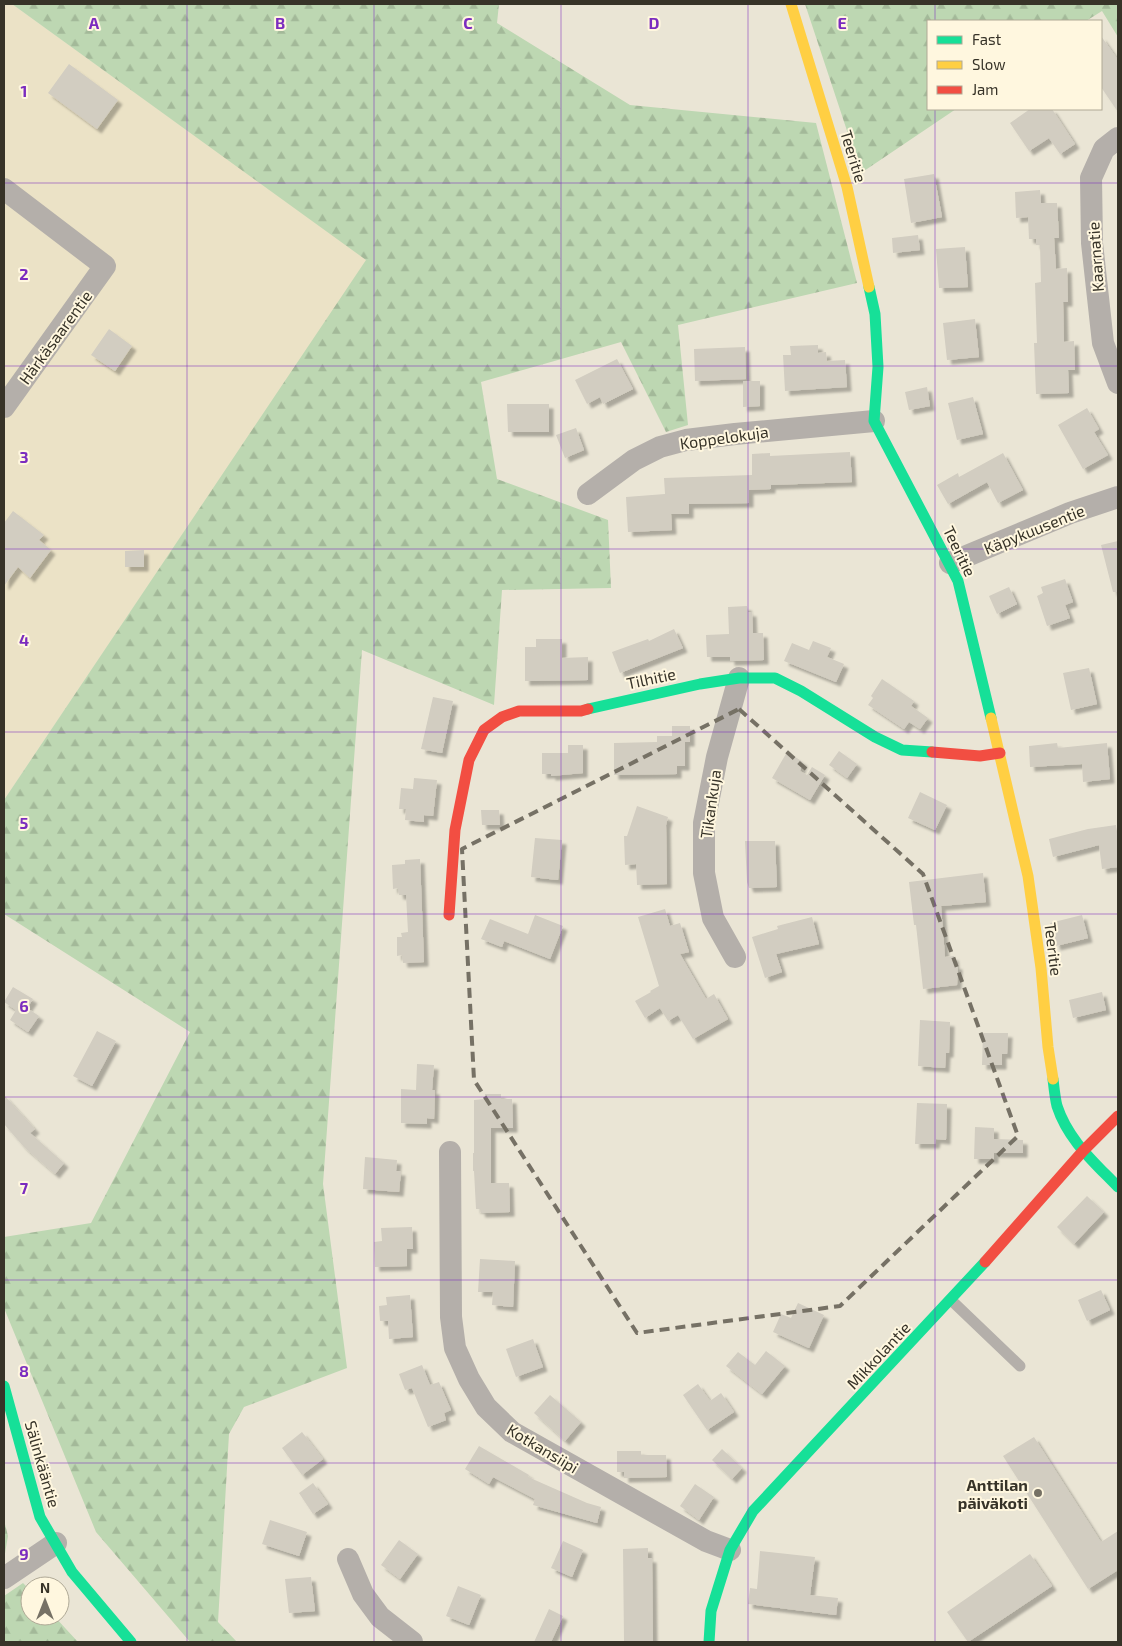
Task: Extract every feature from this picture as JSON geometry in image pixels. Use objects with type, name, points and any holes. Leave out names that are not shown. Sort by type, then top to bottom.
[{"type":"street","name":"Teeritie","points":[[791,4],[847,186],[875,314],[878,368],[874,421],[958,581],[1000,753],[1028,876],[1056,1106],[1068,1131],[1083,1151],[1118,1187]]},
{"type":"street","name":"Kaarnatie","points":[[1118,138],[1104,149],[1091,178],[1092,243],[1103,343],[1118,383]]},
{"type":"street","name":"Härkäsaarentie","points":[[4,189],[105,266],[4,407]]},
{"type":"street","name":"Koppelokuja","points":[[588,494],[634,460],[660,447],[686,440],[874,421]]},
{"type":"street","name":"Käpykuusentie","points":[[950,563],[1070,513],[1118,497]]},
{"type":"street","name":"Tilhitie","points":[[449,915],[455,830],[468,760],[484,730],[502,717],[519,711],[581,711],[700,684],[739,678],[775,678],[801,691],[875,737],[902,750],[980,756],[1000,753]]},
{"type":"street","name":"Tikankuja","points":[[735,958],[713,918],[704,873],[704,823],[717,757],[739,678]]},
{"type":"street","name":"Mikkolantie","points":[[709,1642],[711,1611],[730,1550],[753,1511],[951,1300],[1083,1151],[1118,1116]]},
{"type":"street","name":"Kotkansiipi","points":[[450,1152],[452,1317],[455,1348],[468,1380],[486,1407],[512,1432],[706,1541],[730,1550]]},
{"type":"street","name":"Sälinkääntie","points":[[4,1386],[40,1517],[72,1572],[131,1642]]},
{"type":"street","points":[[4,1578],[56,1543]]},
{"type":"street","points":[[348,1559],[363,1594],[380,1617],[412,1642]]},
{"type":"lane","points":[[951,1300],[1020,1366]]},
{"type":"highlighted area","points":[[739,709],[923,874],[1018,1136],[840,1306],[637,1333],[474,1080],[462,849]]},
{"type":"shaded area","points":[[4,4],[12,4],[367,260],[4,800]]},
{"type":"green space","points":[[12,4],[499,4],[497,23],[630,105],[816,123],[857,283],[678,325],[688,425],[666,432],[621,342],[481,382],[497,479],[608,520],[611,588],[502,590],[494,705],[362,650],[323,1184],[347,1368],[244,1407],[229,1434],[218,1622],[237,1642],[190,1642],[96,1532],[4,1308],[4,1237],[91,1223],[190,1032],[4,914],[4,800],[366,260]]},
{"type":"green space","points":[[805,4],[1118,4],[1118,37],[1102,11],[1088,20],[927,20],[927,110],[955,110],[861,173]]},
{"type":"green space","points":[[4,1520],[8,1536],[4,1559]]},
{"type":"green space","points":[[20,1585],[20,1626],[63,1626],[78,1642],[4,1642],[4,1596]]},
{"type":"building","points":[[1102,37],[1118,60],[1118,112],[1102,88]]},
{"type":"building","points":[[69,64],[118,100],[97,129],[48,93]]},
{"type":"building","points":[[1029,110],[1053,110],[1075,144],[1060,154],[1049,138],[1029,151],[1010,123]]},
{"type":"building","points":[[934,174],[942,217],[911,223],[904,179]]},
{"type":"building","points":[[1040,190],[1041,203],[1057,203],[1059,238],[1054,238],[1056,269],[1067,268],[1068,302],[1063,302],[1064,342],[1074,341],[1075,370],[1068,370],[1069,393],[1036,394],[1034,343],[1037,343],[1035,283],[1041,282],[1040,245],[1036,245],[1036,239],[1029,239],[1028,217],[1016,218],[1015,192]]},
{"type":"building","points":[[918,235],[920,250],[893,253],[892,238]]},
{"type":"building","points":[[965,247],[968,287],[939,288],[936,249]]},
{"type":"building","points":[[975,319],[979,357],[947,360],[943,323]]},
{"type":"building","points":[[109,329],[132,346],[115,371],[91,355]]},
{"type":"building","points":[[818,345],[818,353],[826,352],[827,361],[845,360],[847,387],[785,391],[783,355],[791,355],[790,346]]},
{"type":"building","points":[[745,347],[746,379],[695,381],[694,349]]},
{"type":"building","points":[[617,359],[633,389],[603,404],[600,397],[587,404],[575,380]]},
{"type":"building","points":[[743,381],[760,381],[760,406],[743,407]]},
{"type":"building","points":[[927,387],[930,406],[909,410],[905,392]]},
{"type":"building","points":[[973,397],[983,434],[957,440],[948,403]]},
{"type":"building","points":[[507,404],[549,404],[549,432],[508,432]]},
{"type":"building","points":[[1087,408],[1099,429],[1094,432],[1108,455],[1083,469],[1058,425]]},
{"type":"building","points":[[576,428],[584,450],[565,458],[556,435]]},
{"type":"building","points":[[850,452],[852,482],[771,485],[771,489],[749,490],[749,503],[689,504],[689,514],[671,514],[672,530],[628,532],[626,497],[665,494],[664,478],[752,475],[752,454],[770,453],[770,456]]},
{"type":"building","points":[[1003,453],[1023,490],[998,503],[987,482],[948,504],[937,485],[958,473],[959,477]]},
{"type":"building","points":[[13,511],[44,535],[39,540],[51,550],[30,578],[18,567],[4,586],[4,523]]},
{"type":"building","points":[[1118,541],[1118,592],[1113,592],[1101,545]]},
{"type":"building","points":[[144,550],[144,567],[125,567],[125,551]]},
{"type":"building","points":[[1065,579],[1073,602],[1065,605],[1070,618],[1047,626],[1037,596],[1043,593],[1041,587]]},
{"type":"building","points":[[1009,587],[1017,604],[997,614],[989,596]]},
{"type":"building","points":[[747,606],[748,612],[752,612],[753,633],[763,633],[764,660],[730,661],[730,657],[707,657],[706,635],[729,634],[728,607]]},
{"type":"building","points":[[674,629],[683,648],[620,673],[612,652],[648,639],[649,641]]},
{"type":"building","points":[[536,639],[562,639],[562,658],[588,657],[588,680],[525,681],[525,647],[536,647]]},
{"type":"building","points":[[813,641],[831,648],[827,657],[844,664],[836,682],[784,661],[792,643],[809,650]]},
{"type":"building","points":[[1089,668],[1097,704],[1071,710],[1063,673]]},
{"type":"building","points":[[882,679],[914,701],[911,706],[928,718],[920,729],[909,722],[904,729],[868,705],[873,698],[871,696]]},
{"type":"building","points":[[433,697],[453,701],[442,753],[421,749]]},
{"type":"building","points":[[672,726],[690,726],[690,742],[685,742],[685,766],[677,766],[677,774],[614,775],[614,743],[657,742],[657,736],[672,736]]},
{"type":"building","points":[[1057,743],[1058,748],[1107,743],[1110,779],[1083,782],[1082,764],[1030,767],[1029,746]]},
{"type":"building","points":[[568,745],[583,745],[583,773],[551,776],[551,774],[542,774],[542,753],[568,753]]},
{"type":"building","points":[[839,751],[857,764],[847,778],[829,765]]},
{"type":"building","points":[[787,752],[803,762],[800,771],[807,775],[812,767],[825,775],[810,800],[772,778]]},
{"type":"building","points":[[414,778],[437,780],[433,816],[424,815],[424,822],[405,820],[406,809],[399,809],[401,788],[413,789]]},
{"type":"building","points":[[920,792],[947,805],[935,830],[908,818]]},
{"type":"building","points":[[637,806],[668,817],[666,825],[667,884],[637,885],[636,864],[625,865],[624,836],[627,836]]},
{"type":"building","points":[[481,810],[499,810],[500,825],[482,825]]},
{"type":"building","points":[[1116,825],[1118,867],[1102,869],[1099,845],[1053,857],[1049,839],[1088,829]]},
{"type":"building","points":[[535,838],[562,840],[558,880],[531,877]]},
{"type":"building","points":[[745,841],[775,841],[777,887],[749,888]]},
{"type":"building","points":[[420,859],[424,962],[403,963],[402,955],[397,956],[397,937],[402,937],[401,933],[408,932],[406,895],[399,895],[398,888],[393,889],[392,865],[405,864],[405,860]]},
{"type":"building","points":[[983,873],[986,902],[941,906],[945,957],[954,956],[955,965],[958,965],[957,985],[923,989],[909,882]]},
{"type":"building","points":[[665,909],[670,926],[680,923],[689,952],[680,954],[706,999],[714,994],[728,1019],[693,1039],[678,1015],[668,1021],[660,1008],[645,1018],[635,1001],[659,986],[638,917]]},
{"type":"building","points":[[535,915],[563,926],[550,959],[504,941],[502,947],[481,939],[490,919],[528,934]]},
{"type":"building","points":[[1082,915],[1088,938],[1056,946],[1050,923]]},
{"type":"building","points":[[812,917],[819,944],[776,954],[782,972],[765,978],[752,937],[778,929],[777,926]]},
{"type":"building","points":[[13,987],[33,999],[27,1008],[39,1016],[28,1032],[10,1020],[16,1010],[4,1002]]},
{"type":"building","points":[[1102,992],[1106,1010],[1073,1018],[1069,1000]]},
{"type":"building","points":[[920,1020],[950,1022],[949,1053],[946,1053],[945,1068],[918,1066]]},
{"type":"building","points":[[97,1031],[116,1041],[92,1086],[73,1076]]},
{"type":"building","points":[[983,1033],[1008,1033],[1007,1054],[1002,1054],[1002,1065],[982,1065]]},
{"type":"building","points":[[417,1064],[434,1065],[432,1090],[435,1090],[434,1119],[427,1118],[427,1124],[401,1123],[401,1089],[416,1090]]},
{"type":"building","points":[[485,1094],[501,1094],[501,1099],[512,1099],[513,1128],[491,1128],[491,1183],[509,1183],[510,1212],[481,1213],[480,1209],[476,1209],[473,1171],[474,1100],[485,1099]]},
{"type":"building","points":[[4,1095],[35,1129],[30,1133],[64,1163],[55,1174],[24,1147],[4,1124]]},
{"type":"building","points":[[917,1103],[947,1104],[946,1140],[936,1139],[935,1144],[915,1144]]},
{"type":"building","points":[[975,1127],[994,1128],[994,1139],[1023,1140],[1023,1153],[994,1153],[994,1159],[974,1159]]},
{"type":"building","points":[[365,1157],[397,1160],[396,1171],[401,1171],[399,1192],[363,1189]]},
{"type":"building","points":[[1087,1196],[1104,1212],[1074,1244],[1057,1227]]},
{"type":"building","points":[[412,1227],[413,1249],[407,1249],[407,1266],[375,1267],[374,1242],[382,1241],[381,1228]]},
{"type":"building","points":[[480,1259],[515,1261],[513,1307],[492,1305],[493,1292],[478,1292]]},
{"type":"building","points":[[1101,1290],[1110,1310],[1087,1321],[1078,1300]]},
{"type":"building","points":[[410,1295],[413,1337],[389,1339],[388,1321],[380,1321],[379,1306],[387,1305],[386,1297]]},
{"type":"building","points":[[798,1303],[824,1315],[809,1348],[773,1332],[781,1314],[791,1318]]},
{"type":"building","points":[[533,1339],[543,1367],[516,1377],[506,1349]]},
{"type":"building","points":[[766,1351],[785,1366],[762,1394],[726,1366],[738,1352],[755,1365]]},
{"type":"building","points":[[422,1365],[430,1385],[439,1382],[451,1410],[444,1413],[446,1420],[428,1427],[412,1388],[405,1390],[399,1374]]},
{"type":"building","points":[[698,1384],[710,1401],[721,1393],[734,1412],[707,1430],[683,1395]]},
{"type":"building","points":[[550,1395],[581,1422],[565,1441],[534,1413]]},
{"type":"building","points":[[302,1432],[323,1459],[302,1475],[282,1448]]},
{"type":"building","points":[[1034,1437],[1101,1542],[1118,1531],[1118,1570],[1088,1589],[1003,1456]]},
{"type":"building","points":[[479,1446],[529,1475],[528,1477],[587,1503],[601,1507],[597,1523],[533,1505],[535,1499],[493,1477],[489,1484],[465,1469]]},
{"type":"building","points":[[722,1449],[742,1468],[732,1479],[712,1460]]},
{"type":"building","points":[[617,1451],[641,1451],[641,1455],[666,1455],[667,1477],[624,1478],[624,1472],[617,1472]]},
{"type":"building","points":[[313,1483],[328,1504],[313,1514],[299,1493]]},
{"type":"building","points":[[695,1484],[714,1497],[699,1520],[680,1506]]},
{"type":"building","points":[[270,1520],[307,1532],[299,1556],[262,1544]]},
{"type":"building","points":[[399,1540],[418,1554],[400,1579],[381,1565]]},
{"type":"building","points":[[563,1541],[583,1550],[572,1577],[551,1568]]},
{"type":"building","points":[[648,1548],[648,1558],[652,1558],[653,1642],[624,1642],[623,1549]]},
{"type":"building","points":[[760,1551],[815,1557],[810,1595],[838,1598],[836,1615],[748,1604],[750,1588],[757,1589]]},
{"type":"building","points":[[1030,1554],[1052,1586],[968,1642],[947,1612]]},
{"type":"building","points":[[311,1577],[315,1611],[289,1613],[285,1579]]},
{"type":"building","points":[[458,1586],[481,1595],[469,1625],[446,1616]]},
{"type":"building","points":[[549,1609],[563,1616],[551,1642],[534,1642]]},
{"type":"traffic: fast","points":[[869,287],[875,314],[878,367],[874,421],[958,581],[991,718]]},
{"type":"traffic: fast","points":[[588,709],[700,684],[739,678],[775,678],[801,691],[875,737],[902,750],[932,752]]},
{"type":"traffic: fast","points":[[1053,1079],[1057,1106],[1068,1129],[1083,1150],[1118,1187]]},
{"type":"traffic: fast","points":[[709,1642],[711,1611],[730,1550],[753,1511],[985,1262]]},
{"type":"traffic: fast","points":[[4,1386],[40,1517],[72,1572],[131,1642]]},
{"type":"traffic: slow","points":[[791,4],[847,187],[869,287]]},
{"type":"traffic: slow","points":[[991,718],[1028,876],[1041,968],[1048,1047],[1053,1079]]},
{"type":"traffic: jam","points":[[449,915],[455,830],[469,760],[484,730],[502,717],[519,711],[581,711],[588,709]]},
{"type":"traffic: jam","points":[[932,752],[980,756],[1000,753]]},
{"type":"traffic: jam","points":[[985,1262],[1083,1151],[1118,1116]]},
{"type":"place","name":"Anttilan päiväkoti","points":[[1038,1493]]}]
